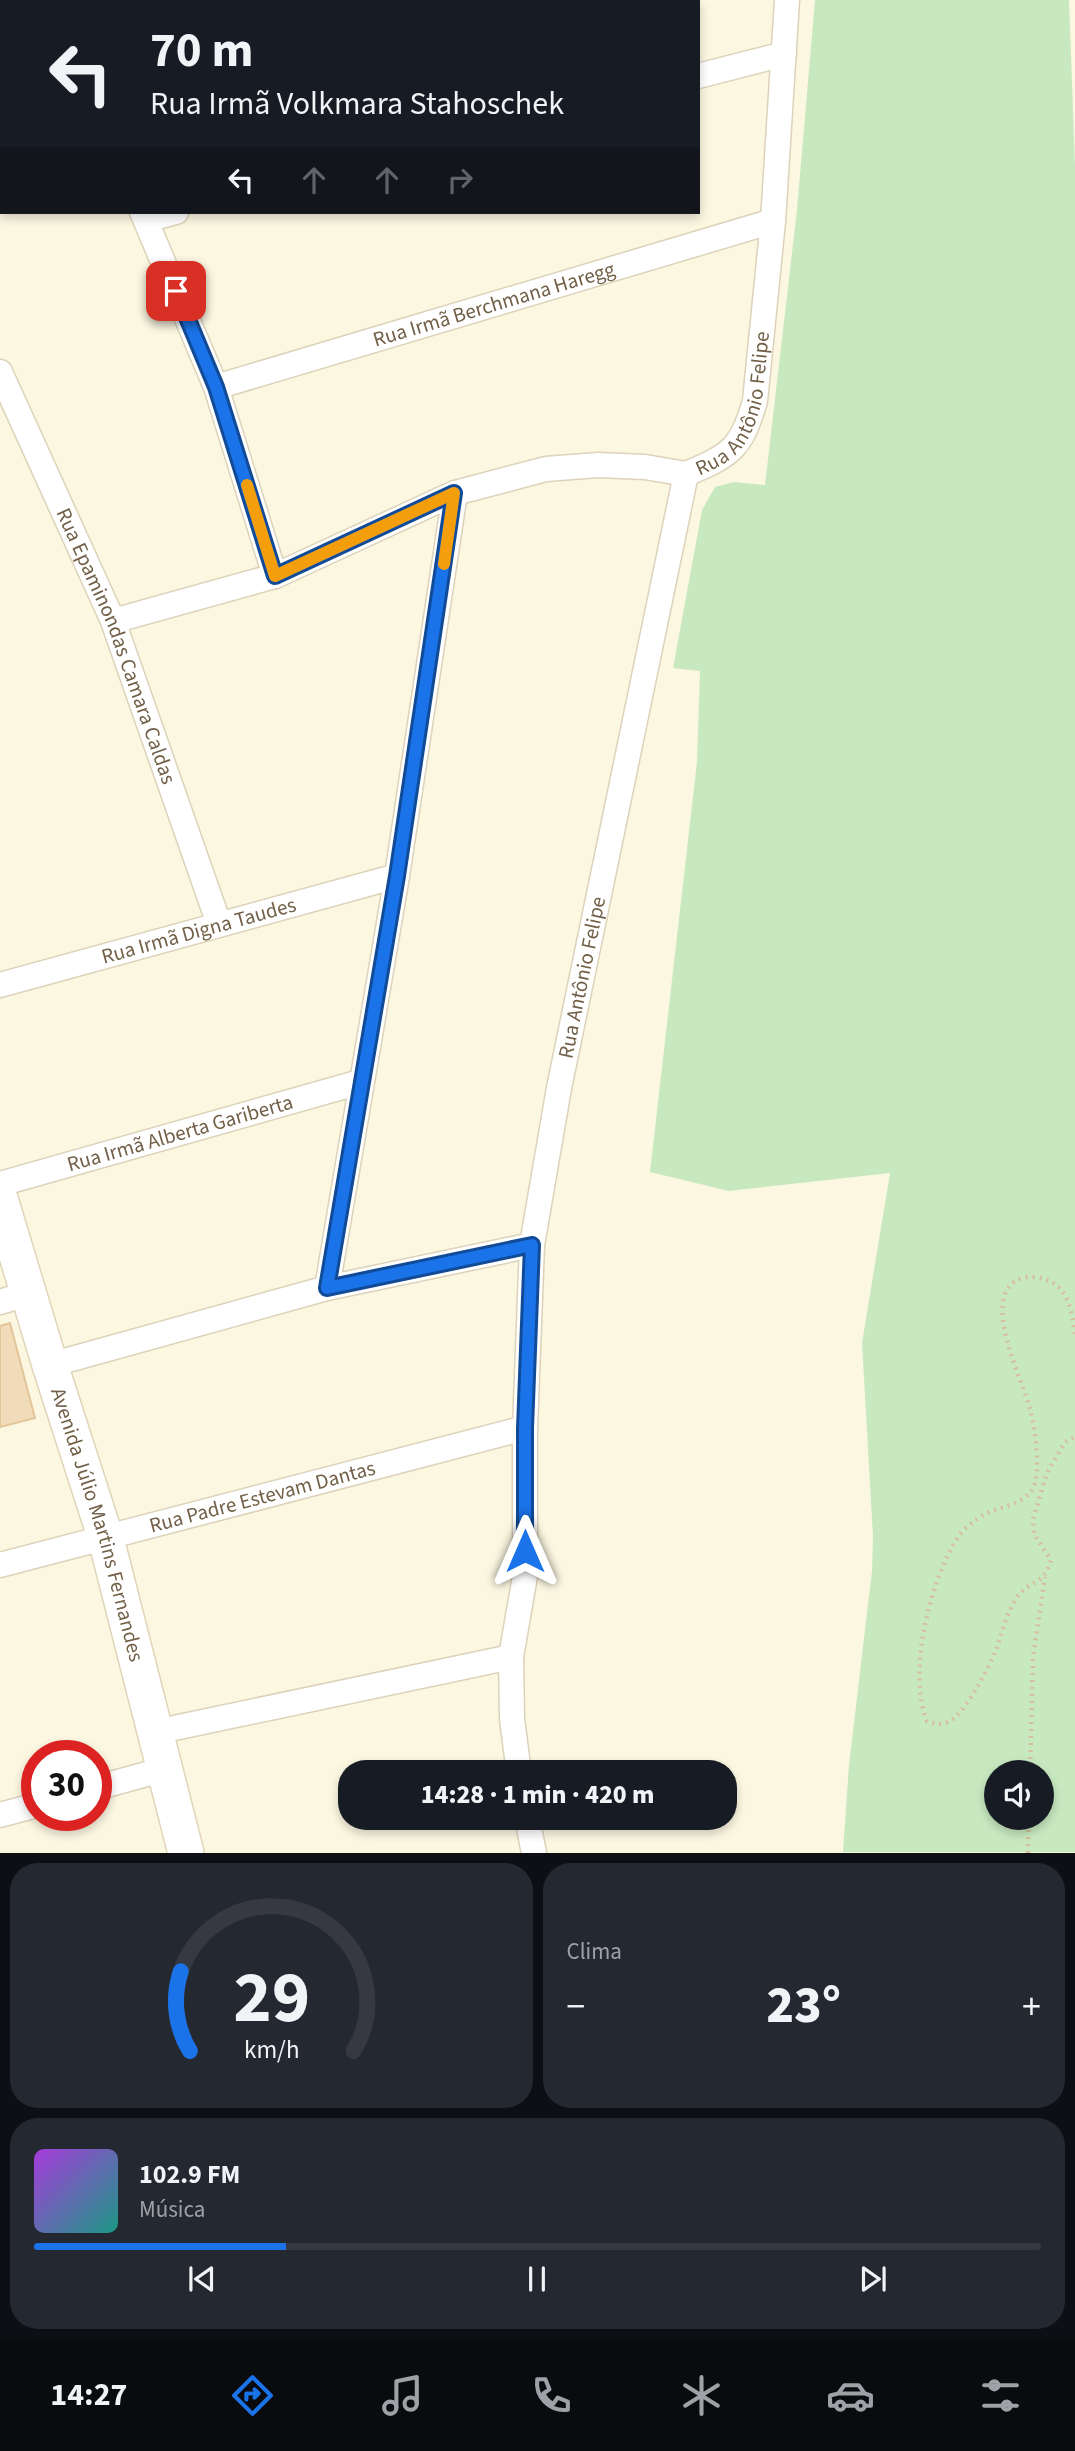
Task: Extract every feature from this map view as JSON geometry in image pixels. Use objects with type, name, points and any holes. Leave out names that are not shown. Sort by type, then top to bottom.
[{"type":"street","name":"Rua Antônio Felipe","points":[[517,1760],[512,1719],[511,1657],[525,1576],[525,1428],[532,1245],[559,1088],[686,474],[719,460],[736,446],[747,428],[755,401],[773,220],[787,0]]},
{"type":"street","points":[[700,75],[784,54]]},
{"type":"street","points":[[144,216],[216,387],[275,576]]},
{"type":"street","name":"Rua Irmã Berchmana Haregg","points":[[216,387],[773,220]]},
{"type":"street","name":"Rua Epaminondas Camara Caldas","points":[[0,372],[113,621],[219,924]]},
{"type":"street","points":[[113,621],[275,576],[454,493],[546,469],[598,465],[645,467],[686,474]]},
{"type":"street","points":[[327,1288],[397,876],[454,493]]},
{"type":"street","name":"Rua Irmã Digna Taudes","points":[[0,985],[397,876]]},
{"type":"street","name":"Rua Irmã Alberta Gariberta","points":[[0,1184],[360,1082]]},
{"type":"street","name":"Avenida Júlio Martins Fernandes","points":[[0,1199],[15,1298],[50,1365],[106,1539],[186,1853]]},
{"type":"street","points":[[50,1365],[327,1288],[532,1245]]},
{"type":"street","name":"Rua Padre Estevam Dantas","points":[[0,1565],[525,1428]]},
{"type":"street","points":[[155,1732],[511,1657]]},
{"type":"street","points":[[112,1784],[165,1769]]},
{"type":"street","points":[[0,1815],[21,1809]]},
{"type":"street","points":[[529,1830],[534,1853]]},
{"type":"path","points":[[1045,1577],[1023,1589],[1014,1601],[995,1654],[965,1705],[951,1722],[937,1725],[927,1721],[922,1710],[922,1637],[928,1608],[946,1563],[959,1535],[980,1516],[1021,1500],[1034,1484],[1037,1457],[1030,1410],[1005,1331],[1003,1299],[1011,1286],[1023,1278],[1051,1280],[1057,1283],[1068,1300],[1075,1334]]},
{"type":"path","points":[[1030,1760],[1033,1657],[1045,1577],[1051,1560],[1034,1534],[1033,1519],[1047,1473],[1065,1442],[1075,1437]]},
{"type":"path","points":[[1028,1853],[1029,1830]]},
{"type":"green space","points":[[815,0],[1069,0],[1075,165],[1075,1852],[843,1852],[849,1765],[872,1571],[873,1536],[862,1343],[890,1173],[729,1191],[650,1172],[697,762],[700,671],[673,668],[702,510],[715,487],[734,482],[765,485],[797,210]]},
{"type":"building","points":[[10,1323],[35,1418],[0,1427],[0,1326]]},
{"type":"slow traffic","points":[[247,485],[275,576],[454,493],[444,564]]},
{"type":"route","points":[[176,291],[216,387],[275,576],[454,493],[397,876],[327,1288],[532,1245],[525,1428],[525,1551]]}]
